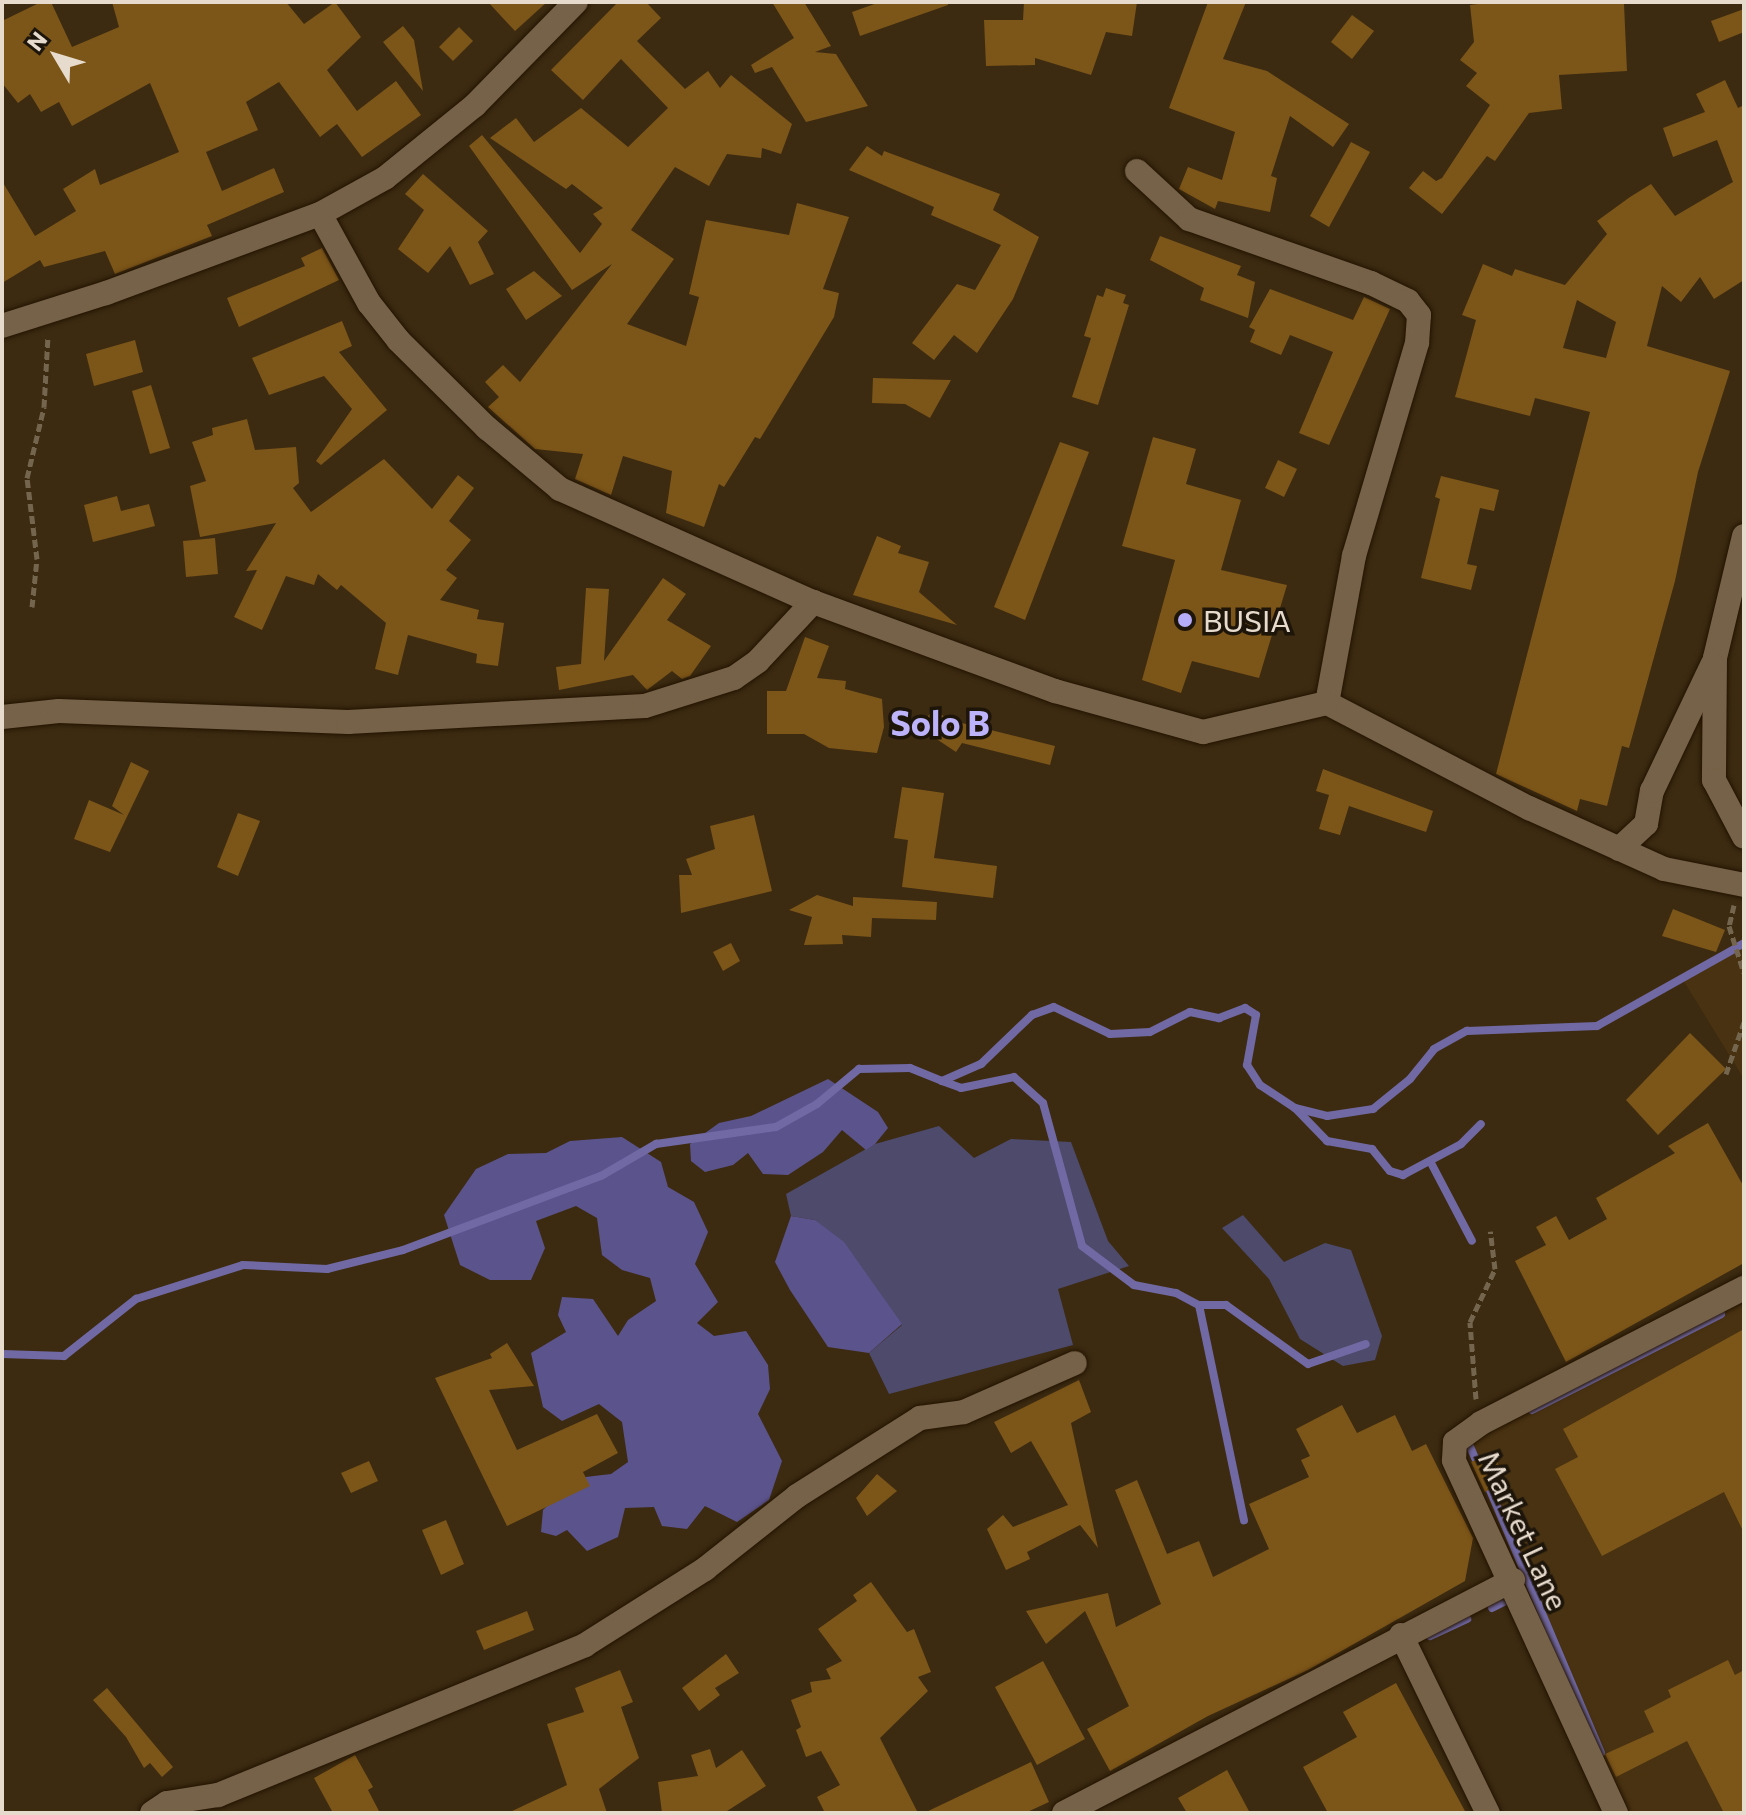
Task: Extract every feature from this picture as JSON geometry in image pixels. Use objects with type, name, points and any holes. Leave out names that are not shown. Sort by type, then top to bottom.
[{"type":"street","points":[[2,326],[320,214],[385,178],[475,105],[576,2]]},
{"type":"street","points":[[1137,171],[1189,219],[1371,283],[1408,301],[1419,315],[1417,343],[1354,556],[1327,703]]},
{"type":"street","points":[[320,214],[369,303],[399,341],[535,470],[560,489],[813,602],[1055,691],[1203,732],[1327,703],[1490,789],[1664,869],[1741,884]]},
{"type":"street","points":[[1619,849],[1646,824],[1652,791],[1715,658],[1744,536]]},
{"type":"street","points":[[2,717],[59,711],[348,722],[645,706],[734,678],[758,661],[813,602]]},
{"type":"street","points":[[1715,658],[1714,780],[1744,837]]},
{"type":"street","name":"Market Lane","points":[[1616,1813],[1513,1580],[1454,1460],[1455,1442],[1478,1424],[1744,1288]]},
{"type":"street","points":[[165,1810],[218,1795],[585,1645],[705,1569],[797,1496],[920,1418],[964,1412],[1075,1363]]},
{"type":"street","points":[[1064,1813],[1401,1635],[1513,1580]]},
{"type":"street","points":[[1401,1635],[1488,1813]]},
{"type":"path","points":[[32,607],[37,559],[27,478],[44,407],[50,311]]},
{"type":"path","points":[[1741,884],[1729,926],[1744,973]]},
{"type":"path","points":[[1726,1074],[1744,1022]]},
{"type":"path","points":[[1478,1424],[1470,1322],[1495,1269],[1490,1231]]},
{"type":"shaded area","points":[[1744,945],[1744,1079],[1683,980]]},
{"type":"shaded area","points":[[828,1079],[878,1112],[888,1128],[866,1150],[842,1130],[823,1152],[788,1175],[763,1174],[748,1153],[733,1165],[705,1172],[691,1161],[690,1144],[719,1123],[751,1116]]},
{"type":"shaded area","points":[[939,1126],[974,1158],[1011,1139],[1071,1142],[1108,1241],[1129,1266],[1058,1289],[1073,1345],[889,1394],[869,1353],[902,1325],[815,1220],[791,1216],[786,1194],[875,1144]]},
{"type":"shaded area","points":[[622,1137],[661,1162],[668,1187],[694,1202],[708,1232],[695,1264],[718,1302],[697,1323],[714,1336],[746,1331],[768,1365],[770,1389],[758,1414],[782,1461],[769,1500],[737,1522],[705,1506],[687,1529],[662,1526],[654,1507],[625,1508],[618,1537],[587,1551],[567,1530],[556,1536],[541,1532],[543,1510],[577,1478],[611,1474],[628,1462],[622,1422],[599,1404],[562,1421],[543,1407],[531,1353],[566,1332],[558,1315],[562,1297],[593,1299],[618,1336],[628,1320],[656,1301],[650,1278],[622,1270],[602,1255],[597,1218],[576,1206],[536,1221],[545,1248],[531,1280],[490,1280],[460,1265],[444,1215],[476,1169],[508,1154],[546,1153],[570,1141]]},
{"type":"shaded area","points":[[1243,1215],[1284,1262],[1325,1243],[1351,1250],[1382,1336],[1375,1360],[1343,1366],[1300,1339],[1269,1279],[1222,1228]]},
{"type":"shaded area","points":[[791,1216],[815,1220],[844,1242],[902,1324],[869,1353],[828,1347],[790,1290],[775,1262]]},
{"type":"shaded area","points":[[1744,1302],[1744,1813],[1623,1813],[1465,1444]]},
{"type":"building","points":[[41,2],[51,2],[72,47],[119,27],[112,2],[286,2],[304,24],[335,2],[361,37],[327,70],[357,111],[396,81],[421,115],[362,157],[337,124],[320,137],[279,82],[246,102],[258,130],[206,152],[222,191],[274,168],[284,192],[207,225],[212,236],[115,274],[105,251],[44,267],[40,260],[2,283],[2,181],[35,236],[76,211],[63,189],[95,169],[100,185],[179,152],[150,83],[72,126],[59,102],[41,112],[30,94],[18,103],[2,83],[2,21]]},
{"type":"building","points":[[488,2],[547,2],[515,31]]},
{"type":"building","points":[[618,2],[646,2],[661,18],[637,41],[685,89],[708,71],[720,88],[731,75],[792,124],[781,154],[762,148],[761,158],[727,154],[709,186],[675,167],[631,230],[674,259],[627,324],[686,346],[699,297],[689,294],[706,220],[789,235],[797,203],[849,217],[823,289],[839,293],[834,317],[760,439],[755,437],[724,487],[719,484],[704,527],[666,513],[672,471],[623,456],[611,495],[575,479],[583,454],[535,449],[488,407],[499,397],[485,382],[503,365],[520,382],[612,264],[572,290],[469,146],[482,135],[580,253],[602,224],[593,214],[603,208],[572,184],[566,189],[490,138],[516,118],[534,142],[581,108],[628,147],[668,108],[621,59],[583,100],[551,70]]},
{"type":"building","points":[[772,2],[804,2],[831,46],[815,52],[836,54],[868,106],[806,122],[772,67],[755,73],[751,65],[794,38]]},
{"type":"building","points":[[880,2],[948,2],[948,5],[860,36],[852,12]]},
{"type":"building","points":[[1024,2],[1137,2],[1132,36],[1106,32],[1091,75],[1035,58],[1035,65],[986,66],[984,20],[1023,20]]},
{"type":"building","points":[[1208,2],[1246,2],[1223,59],[1267,71],[1349,124],[1333,147],[1290,116],[1271,176],[1277,178],[1270,212],[1218,201],[1215,209],[1179,189],[1188,167],[1222,180],[1235,132],[1169,108]]},
{"type":"building","points":[[1492,2],[1624,4],[1627,71],[1559,75],[1562,109],[1529,113],[1495,161],[1487,156],[1442,214],[1409,188],[1423,171],[1436,181],[1442,178],[1490,105],[1466,86],[1477,73],[1460,60],[1474,42],[1470,5]]},
{"type":"building","points":[[1744,9],[1744,32],[1719,42],[1711,21]]},
{"type":"building","points":[[1352,15],[1374,31],[1352,59],[1331,42]]},
{"type":"building","points":[[403,26],[414,40],[423,91],[383,42]]},
{"type":"building","points":[[459,27],[473,41],[453,61],[439,47]]},
{"type":"building","points":[[1725,80],[1738,108],[1744,105],[1744,280],[1714,299],[1700,277],[1681,302],[1662,286],[1647,346],[1730,371],[1698,472],[1675,581],[1629,748],[1622,746],[1607,806],[1580,799],[1577,811],[1496,774],[1590,412],[1535,398],[1530,416],[1455,397],[1476,320],[1462,315],[1483,264],[1512,276],[1515,269],[1565,285],[1607,234],[1597,221],[1651,184],[1675,216],[1733,182],[1717,140],[1673,157],[1663,128],[1705,112],[1696,94]],"holes":[[[1577,300],[1616,322],[1606,358],[1563,348]]]},
{"type":"building","points":[[1351,142],[1370,152],[1329,227],[1310,216]]},
{"type":"building","points":[[867,146],[882,156],[884,151],[1000,194],[993,210],[1039,237],[1013,299],[977,353],[954,335],[934,360],[912,343],[957,284],[975,290],[1001,245],[931,215],[934,207],[849,170]]},
{"type":"building","points":[[423,174],[488,231],[478,242],[494,274],[470,285],[450,246],[428,273],[398,249],[424,210],[405,194]]},
{"type":"building","points":[[1160,236],[1241,266],[1237,275],[1255,282],[1248,318],[1200,300],[1204,288],[1150,260]]},
{"type":"building","points":[[322,248],[339,280],[239,327],[227,298],[305,266],[301,258]]},
{"type":"building","points":[[534,271],[562,296],[526,320],[506,289]]},
{"type":"building","points":[[1106,288],[1126,295],[1123,303],[1129,305],[1098,405],[1072,397],[1091,338],[1084,336],[1097,295],[1103,297]]},
{"type":"building","points":[[1270,289],[1353,320],[1364,297],[1390,309],[1329,445],[1299,433],[1333,352],[1290,335],[1281,355],[1250,342],[1255,330],[1249,327]]},
{"type":"building","points":[[342,321],[352,346],[339,352],[387,410],[321,465],[316,461],[352,409],[324,376],[269,395],[252,358]]},
{"type":"building","points":[[135,340],[143,372],[94,386],[86,354]]},
{"type":"building","points":[[873,378],[951,380],[930,418],[905,404],[872,403]]},
{"type":"building","points":[[151,385],[170,448],[150,454],[132,391]]},
{"type":"building","points":[[247,419],[255,450],[296,447],[299,483],[293,488],[311,512],[384,459],[432,509],[458,475],[474,488],[449,521],[471,540],[446,570],[457,578],[440,600],[479,610],[477,619],[504,623],[498,666],[476,663],[477,654],[408,635],[398,675],[375,669],[386,623],[341,585],[337,590],[318,574],[314,585],[286,576],[262,630],[234,617],[257,570],[246,571],[276,523],[200,537],[190,486],[206,481],[192,442],[213,435],[212,428]]},
{"type":"building","points":[[1153,437],[1196,449],[1186,484],[1241,500],[1221,570],[1287,585],[1259,678],[1192,661],[1181,693],[1142,680],[1175,560],[1122,546]]},
{"type":"building","points":[[1060,442],[1089,452],[1025,620],[994,607]]},
{"type":"building","points":[[1278,460],[1297,469],[1284,497],[1265,488]]},
{"type":"building","points":[[1441,476],[1499,490],[1494,511],[1480,508],[1467,564],[1477,566],[1471,590],[1421,578],[1440,499],[1435,497]]},
{"type":"building","points":[[117,496],[121,511],[149,504],[155,526],[93,542],[84,505]]},
{"type":"building","points":[[877,536],[901,546],[898,553],[929,562],[919,592],[957,625],[853,595]]},
{"type":"building","points":[[215,538],[218,574],[186,577],[183,541]]},
{"type":"building","points":[[663,578],[686,594],[667,620],[711,646],[690,676],[682,679],[672,671],[647,690],[633,675],[559,690],[556,667],[581,664],[586,588],[609,589],[604,661]]},
{"type":"building","points":[[805,637],[829,646],[817,678],[846,681],[845,689],[882,699],[884,727],[877,753],[829,748],[804,734],[767,734],[767,691],[786,691]]},
{"type":"building","points":[[933,709],[961,728],[962,723],[1055,746],[1050,765],[962,743],[956,752],[920,728]]},
{"type":"building","points":[[131,762],[149,771],[110,852],[74,839],[89,800],[124,815],[112,806]]},
{"type":"building","points":[[1323,769],[1433,811],[1426,832],[1349,806],[1340,835],[1319,829],[1329,795],[1316,791]]},
{"type":"building","points":[[902,787],[944,793],[934,858],[997,866],[993,898],[902,887],[908,840],[894,838]]},
{"type":"building","points":[[238,813],[260,821],[238,876],[217,867]]},
{"type":"building","points":[[754,815],[772,891],[681,913],[679,875],[692,875],[686,859],[715,849],[710,826]]},
{"type":"building","points":[[817,895],[853,906],[853,897],[937,902],[936,920],[872,918],[871,937],[842,935],[843,944],[804,945],[812,917],[789,910]]},
{"type":"building","points":[[1673,909],[1725,930],[1716,952],[1662,936]]},
{"type":"building","points":[[731,943],[740,961],[723,971],[713,952]]},
{"type":"building","points":[[1690,1033],[1726,1069],[1658,1135],[1626,1100]]},
{"type":"building","points":[[1708,1123],[1744,1187],[1744,1263],[1566,1362],[1515,1261],[1546,1245],[1536,1227],[1556,1216],[1569,1240],[1607,1219],[1596,1198],[1675,1153],[1668,1146]]},
{"type":"building","points":[[1744,1329],[1744,1533],[1724,1492],[1602,1556],[1555,1469],[1578,1457],[1563,1429]]},
{"type":"building","points":[[507,1343],[534,1386],[489,1390],[517,1450],[597,1414],[618,1453],[583,1472],[590,1486],[507,1526],[435,1378],[492,1358],[490,1354]]},
{"type":"building","points":[[1079,1380],[1091,1412],[1071,1423],[1098,1548],[1080,1525],[1027,1552],[1030,1559],[1006,1570],[987,1529],[1003,1515],[1013,1527],[1068,1505],[1031,1441],[1011,1453],[994,1422]]},
{"type":"building","points":[[1342,1405],[1357,1433],[1395,1415],[1412,1451],[1426,1444],[1473,1538],[1465,1581],[1308,1670],[1208,1716],[1110,1771],[1087,1729],[1129,1706],[1085,1611],[1046,1644],[1026,1611],[1108,1593],[1116,1627],[1161,1604],[1115,1490],[1137,1480],[1167,1554],[1199,1541],[1213,1577],[1269,1549],[1249,1504],[1309,1477],[1301,1460],[1310,1456],[1296,1429]]},
{"type":"building","points":[[1492,1452],[1507,1481],[1485,1492],[1471,1462]]},
{"type":"building","points":[[369,1461],[378,1481],[351,1493],[341,1473]]},
{"type":"building","points":[[877,1474],[897,1491],[867,1516],[856,1498]]},
{"type":"building","points":[[446,1520],[464,1564],[441,1575],[422,1530]]},
{"type":"building","points":[[871,1582],[907,1632],[914,1629],[931,1672],[918,1677],[928,1691],[880,1738],[918,1813],[825,1813],[817,1797],[840,1785],[821,1751],[806,1757],[796,1730],[801,1727],[791,1700],[812,1692],[810,1682],[831,1679],[826,1669],[842,1661],[818,1629],[857,1601],[853,1595]]},
{"type":"building","points":[[527,1611],[534,1630],[484,1650],[476,1631]]},
{"type":"building","points":[[726,1654],[739,1673],[715,1688],[720,1695],[699,1711],[682,1688]]},
{"type":"building","points":[[1728,1660],[1735,1675],[1744,1670],[1744,1813],[1724,1813],[1687,1741],[1616,1777],[1605,1754],[1654,1732],[1644,1711],[1671,1697],[1668,1690]]},
{"type":"building","points":[[1043,1661],[1085,1739],[1037,1765],[995,1687]]},
{"type":"building","points":[[620,1670],[633,1702],[621,1707],[639,1758],[599,1789],[607,1813],[508,1813],[567,1785],[547,1724],[584,1712],[575,1688]]},
{"type":"building","points":[[1396,1683],[1466,1813],[1328,1813],[1303,1767],[1357,1737],[1343,1712]]},
{"type":"building","points":[[107,1688],[173,1767],[162,1777],[150,1763],[144,1768],[126,1737],[93,1700]]},
{"type":"building","points":[[710,1749],[716,1768],[742,1750],[766,1786],[724,1813],[662,1813],[658,1782],[698,1776],[691,1755]]},
{"type":"building","points":[[355,1755],[373,1787],[368,1790],[380,1813],[333,1813],[314,1778]]},
{"type":"building","points":[[1031,1762],[1049,1802],[1025,1813],[924,1813]]},
{"type":"building","points":[[1227,1770],[1250,1813],[1187,1813],[1178,1798]]},
{"type":"waterway","points":[[1739,946],[1744,943]]},
{"type":"waterway","points":[[2,1354],[64,1356],[136,1299],[243,1265],[327,1269],[403,1250],[601,1176],[656,1144],[776,1127],[817,1104],[859,1069],[910,1068],[942,1081],[981,1064],[1032,1015],[1054,1007],[1110,1034],[1150,1032],[1190,1012],[1219,1018],[1245,1008],[1256,1015],[1247,1065],[1260,1085],[1295,1108],[1327,1116],[1373,1109],[1410,1079],[1434,1049],[1467,1031],[1597,1026],[1734,949]]},
{"type":"waterway","points":[[942,1081],[961,1088],[1014,1077],[1043,1103],[1082,1246],[1134,1285],[1176,1293],[1199,1305],[1226,1305],[1308,1364],[1366,1344]]},
{"type":"waterway","points":[[1296,1109],[1327,1141],[1372,1149],[1390,1171],[1403,1175],[1461,1144],[1481,1124]]},
{"type":"waterway","points":[[1430,1161],[1472,1241]]},
{"type":"waterway","points":[[1199,1305],[1244,1520]]},
{"type":"waterway","points":[[1532,1410],[1721,1314]]},
{"type":"waterway","points":[[1469,1444],[1479,1467]]},
{"type":"waterway","points":[[1487,1483],[1601,1753]]},
{"type":"waterway","points":[[1492,1608],[1510,1599]]},
{"type":"waterway","points":[[1430,1636],[1467,1619]]},
{"type":"place","name":"BUSIA","points":[[1185,620]]},
{"type":"district","name":"Solo B","points":[[940,723]]}]
